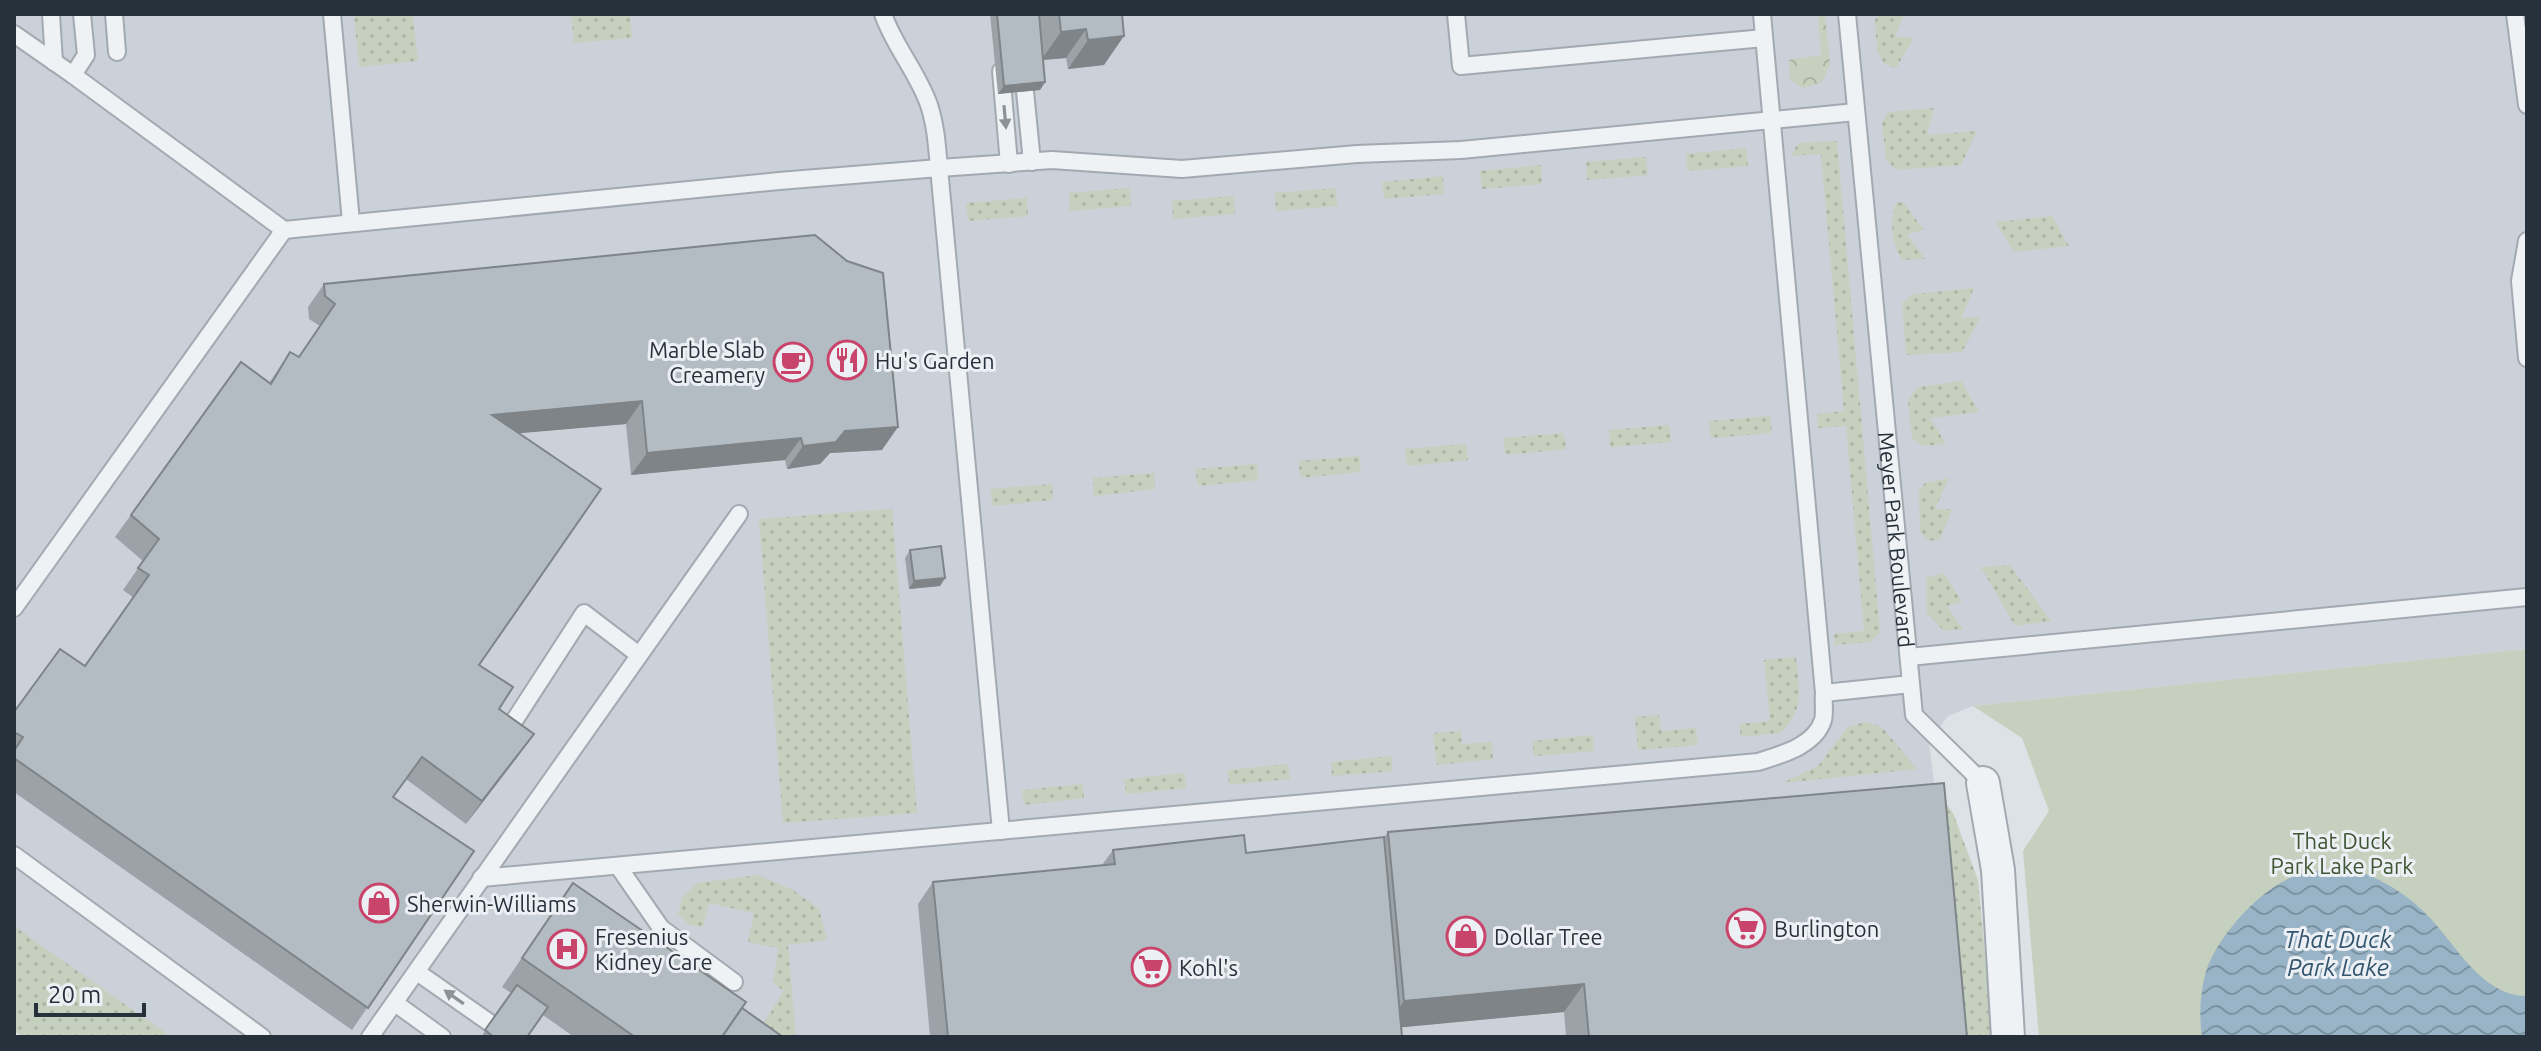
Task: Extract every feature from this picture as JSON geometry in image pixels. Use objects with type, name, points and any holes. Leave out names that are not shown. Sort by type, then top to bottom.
[{"type":"street","name":"Meyer Park Boulevard","points":[[1983,783],[1998,870],[2008,1037]]},
{"type":"lane","points":[[51,14],[54,62]]},
{"type":"lane","points":[[73,75],[86,55],[82,14]]},
{"type":"lane","points":[[114,14],[117,52]]},
{"type":"lane","points":[[332,14],[351,222]]},
{"type":"lane","points":[[883,14],[928,103],[937,135],[1001,831]]},
{"type":"lane","points":[[1456,14],[1461,66],[1764,38]]},
{"type":"lane","points":[[481,878],[1758,762],[1787,753],[1810,738],[1823,721],[1824,693],[1762,14]]},
{"type":"lane","name":"Meyer Park Boulevard","points":[[1847,14],[1914,715],[1983,783]]},
{"type":"lane","points":[[2515,14],[2527,105]]},
{"type":"lane","points":[[14,34],[284,230],[939,168],[1052,160],[1182,169],[1357,154],[1461,150],[1856,112]]},
{"type":"lane","points":[[1000,59],[1009,164]]},
{"type":"lane","points":[[1022,59],[1032,162]]},
{"type":"lane","points":[[14,608],[284,230]]},
{"type":"lane","points":[[2527,241],[2520,281],[2527,358]]},
{"type":"lane","points":[[370,1037],[739,514]]},
{"type":"lane","points":[[1909,657],[2527,597]]},
{"type":"lane","points":[[500,743],[584,613],[639,655]]},
{"type":"lane","points":[[1824,693],[1911,684]]},
{"type":"lane","points":[[14,855],[262,1037]]},
{"type":"lane","points":[[618,866],[661,928],[734,982]]},
{"type":"lane","points":[[417,972],[490,1023]]},
{"type":"lane","points":[[395,1003],[442,1037]]},
{"type":"shaded area","points":[[14,14],[2527,14],[2527,649],[1973,706],[1948,716],[1929,742],[1966,1037],[50,1037],[14,1015]]},
{"type":"green space","points":[[354,14],[413,14],[418,61],[359,67]]},
{"type":"green space","points":[[571,14],[630,14],[632,38],[574,43]]},
{"type":"green space","points":[[1818,14],[1825,14],[1830,65],[1821,83],[1802,88],[1790,79],[1789,60],[1821,55]]},
{"type":"green space","points":[[1879,14],[1904,14],[1895,37],[1914,38],[1896,68],[1884,64],[1877,50],[1875,20]]},
{"type":"green space","points":[[1934,108],[1927,135],[1977,131],[1961,165],[1896,170],[1886,159],[1882,123],[1888,112]]},
{"type":"green space","points":[[1837,141],[1880,633],[1870,642],[1834,645],[1834,634],[1864,631],[1846,426],[1818,428],[1817,414],[1844,411],[1821,154],[1791,156],[1798,143]]},
{"type":"green space","points":[[1746,148],[1748,166],[1687,171],[1686,154]]},
{"type":"green space","points":[[1646,157],[1648,175],[1587,180],[1586,162]]},
{"type":"green space","points":[[1541,165],[1542,184],[1482,189],[1480,171]]},
{"type":"green space","points":[[1443,176],[1444,194],[1384,199],[1382,182]]},
{"type":"green space","points":[[1129,188],[1131,206],[1070,211],[1069,193]]},
{"type":"green space","points":[[1336,188],[1337,206],[1276,211],[1275,193]]},
{"type":"green space","points":[[1233,196],[1235,214],[1173,219],[1172,201]]},
{"type":"green space","points":[[1027,198],[1028,216],[968,221],[966,203]]},
{"type":"green space","points":[[1903,202],[1924,230],[1907,234],[1925,259],[1902,260],[1896,247],[1893,217],[1896,203]]},
{"type":"green space","points":[[2052,216],[2069,246],[2014,252],[1996,222]]},
{"type":"green space","points":[[1974,288],[1961,318],[1980,317],[1962,352],[1906,355],[1902,303],[1914,294]]},
{"type":"green space","points":[[1961,381],[1979,412],[1930,418],[1946,444],[1922,446],[1912,438],[1908,400],[1918,387]]},
{"type":"green space","points":[[1770,416],[1772,433],[1711,438],[1709,421]]},
{"type":"green space","points":[[1669,425],[1671,442],[1610,447],[1609,430]]},
{"type":"green space","points":[[1564,433],[1566,449],[1505,455],[1504,438]]},
{"type":"green space","points":[[1466,444],[1468,460],[1407,466],[1405,449]]},
{"type":"green space","points":[[1359,456],[1361,472],[1301,478],[1298,461]]},
{"type":"green space","points":[[1257,464],[1258,480],[1198,486],[1195,469]]},
{"type":"green space","points":[[1154,473],[1155,489],[1094,496],[1093,478]]},
{"type":"green space","points":[[1949,478],[1935,509],[1952,509],[1940,539],[1929,541],[1920,531],[1919,491],[1925,483]]},
{"type":"green space","points":[[1052,484],[1053,500],[992,506],[991,489]]},
{"type":"green space","points":[[892,509],[917,813],[783,823],[759,519]]},
{"type":"green space","points":[[2010,565],[2051,621],[2015,626],[1981,567]]},
{"type":"green space","points":[[1944,573],[1962,602],[1947,606],[1963,629],[1944,631],[1927,613],[1926,578]]},
{"type":"green space","name":"That Duck Park Lake Park","points":[[2527,649],[2527,1037],[2039,1037],[2023,851],[2049,811],[2022,738],[1973,706]]},
{"type":"green space","points":[[1796,657],[1799,698],[1789,723],[1781,733],[1741,737],[1739,724],[1770,721],[1764,660]]},
{"type":"green space","points":[[1659,715],[1661,731],[1696,728],[1698,745],[1638,750],[1635,717]]},
{"type":"green space","points":[[1865,722],[1882,727],[1917,769],[1782,783],[1818,766],[1848,727]]},
{"type":"green space","points":[[1461,731],[1462,744],[1492,742],[1493,759],[1437,765],[1433,733]]},
{"type":"green space","points":[[1593,735],[1594,751],[1534,756],[1532,741]]},
{"type":"green space","points":[[1391,756],[1393,771],[1332,776],[1331,762]]},
{"type":"green space","points":[[1288,764],[1290,779],[1229,785],[1228,770]]},
{"type":"green space","points":[[1185,773],[1186,788],[1126,794],[1124,779]]},
{"type":"green space","points":[[1083,784],[1084,798],[1024,805],[1022,790]]},
{"type":"green space","points":[[1932,785],[1953,813],[1978,880],[1993,1037],[1954,1037]]},
{"type":"green space","points":[[758,875],[793,890],[819,909],[827,940],[788,945],[796,1037],[755,1037],[784,991],[773,983],[778,948],[748,942],[754,913],[709,903],[703,927],[690,925],[678,914],[683,896],[698,883]]},
{"type":"green space","points":[[14,926],[171,1037],[23,1037],[14,1031]]},
{"type":"water","name":"That Duck Park Lake","points":[[2352,868],[2403,894],[2429,917],[2484,979],[2511,994],[2527,996],[2527,1037],[2202,1037],[2200,1006],[2205,975],[2217,947],[2238,919],[2264,894],[2290,878],[2313,871]]},
{"type":"building","points":[[997,14],[1039,14],[1045,82],[1004,86]]},
{"type":"building","points":[[1059,14],[1122,14],[1124,36],[1088,40],[1086,29],[1061,32]]},
{"type":"building","points":[[815,235],[847,261],[883,273],[898,427],[845,431],[836,442],[803,446],[801,438],[647,453],[642,401],[492,415],[601,489],[479,665],[513,687],[499,709],[534,734],[482,801],[422,757],[393,797],[474,851],[368,1008],[14,758],[14,751],[23,737],[14,732],[14,712],[60,649],[85,666],[149,575],[138,568],[159,539],[131,515],[241,362],[271,384],[290,352],[299,357],[335,304],[325,296],[324,284]]},
{"type":"building","points":[[941,546],[945,578],[914,581],[910,550]]},
{"type":"building","name":"Burlington","points":[[1944,783],[1967,1037],[1589,1037],[1584,984],[1404,1001],[1388,832]]},
{"type":"building","name":"Kohl's","points":[[1244,835],[1246,853],[1384,837],[1402,1037],[948,1037],[933,882],[1115,864],[1113,850]]},
{"type":"building","points":[[573,883],[746,1002],[722,1037],[635,1037],[522,958]]},
{"type":"building","points":[[517,985],[548,1007],[527,1037],[494,1037],[485,1030]]},
{"type":"building","points":[[742,1008],[783,1037],[722,1037]]},
{"type":"place","name":"Hu's Garden","points":[[847,360]]},
{"type":"place","name":"Marble Slab Creamery","points":[[793,362]]},
{"type":"place","name":"Sherwin-Williams","points":[[379,903]]},
{"type":"place","name":"Burlington","points":[[1746,928]]},
{"type":"place","name":"Dollar Tree","points":[[1466,936]]},
{"type":"place","name":"Fresenius Kidney Care","points":[[567,949]]},
{"type":"place","name":"Kohl's","points":[[1151,967]]}]
